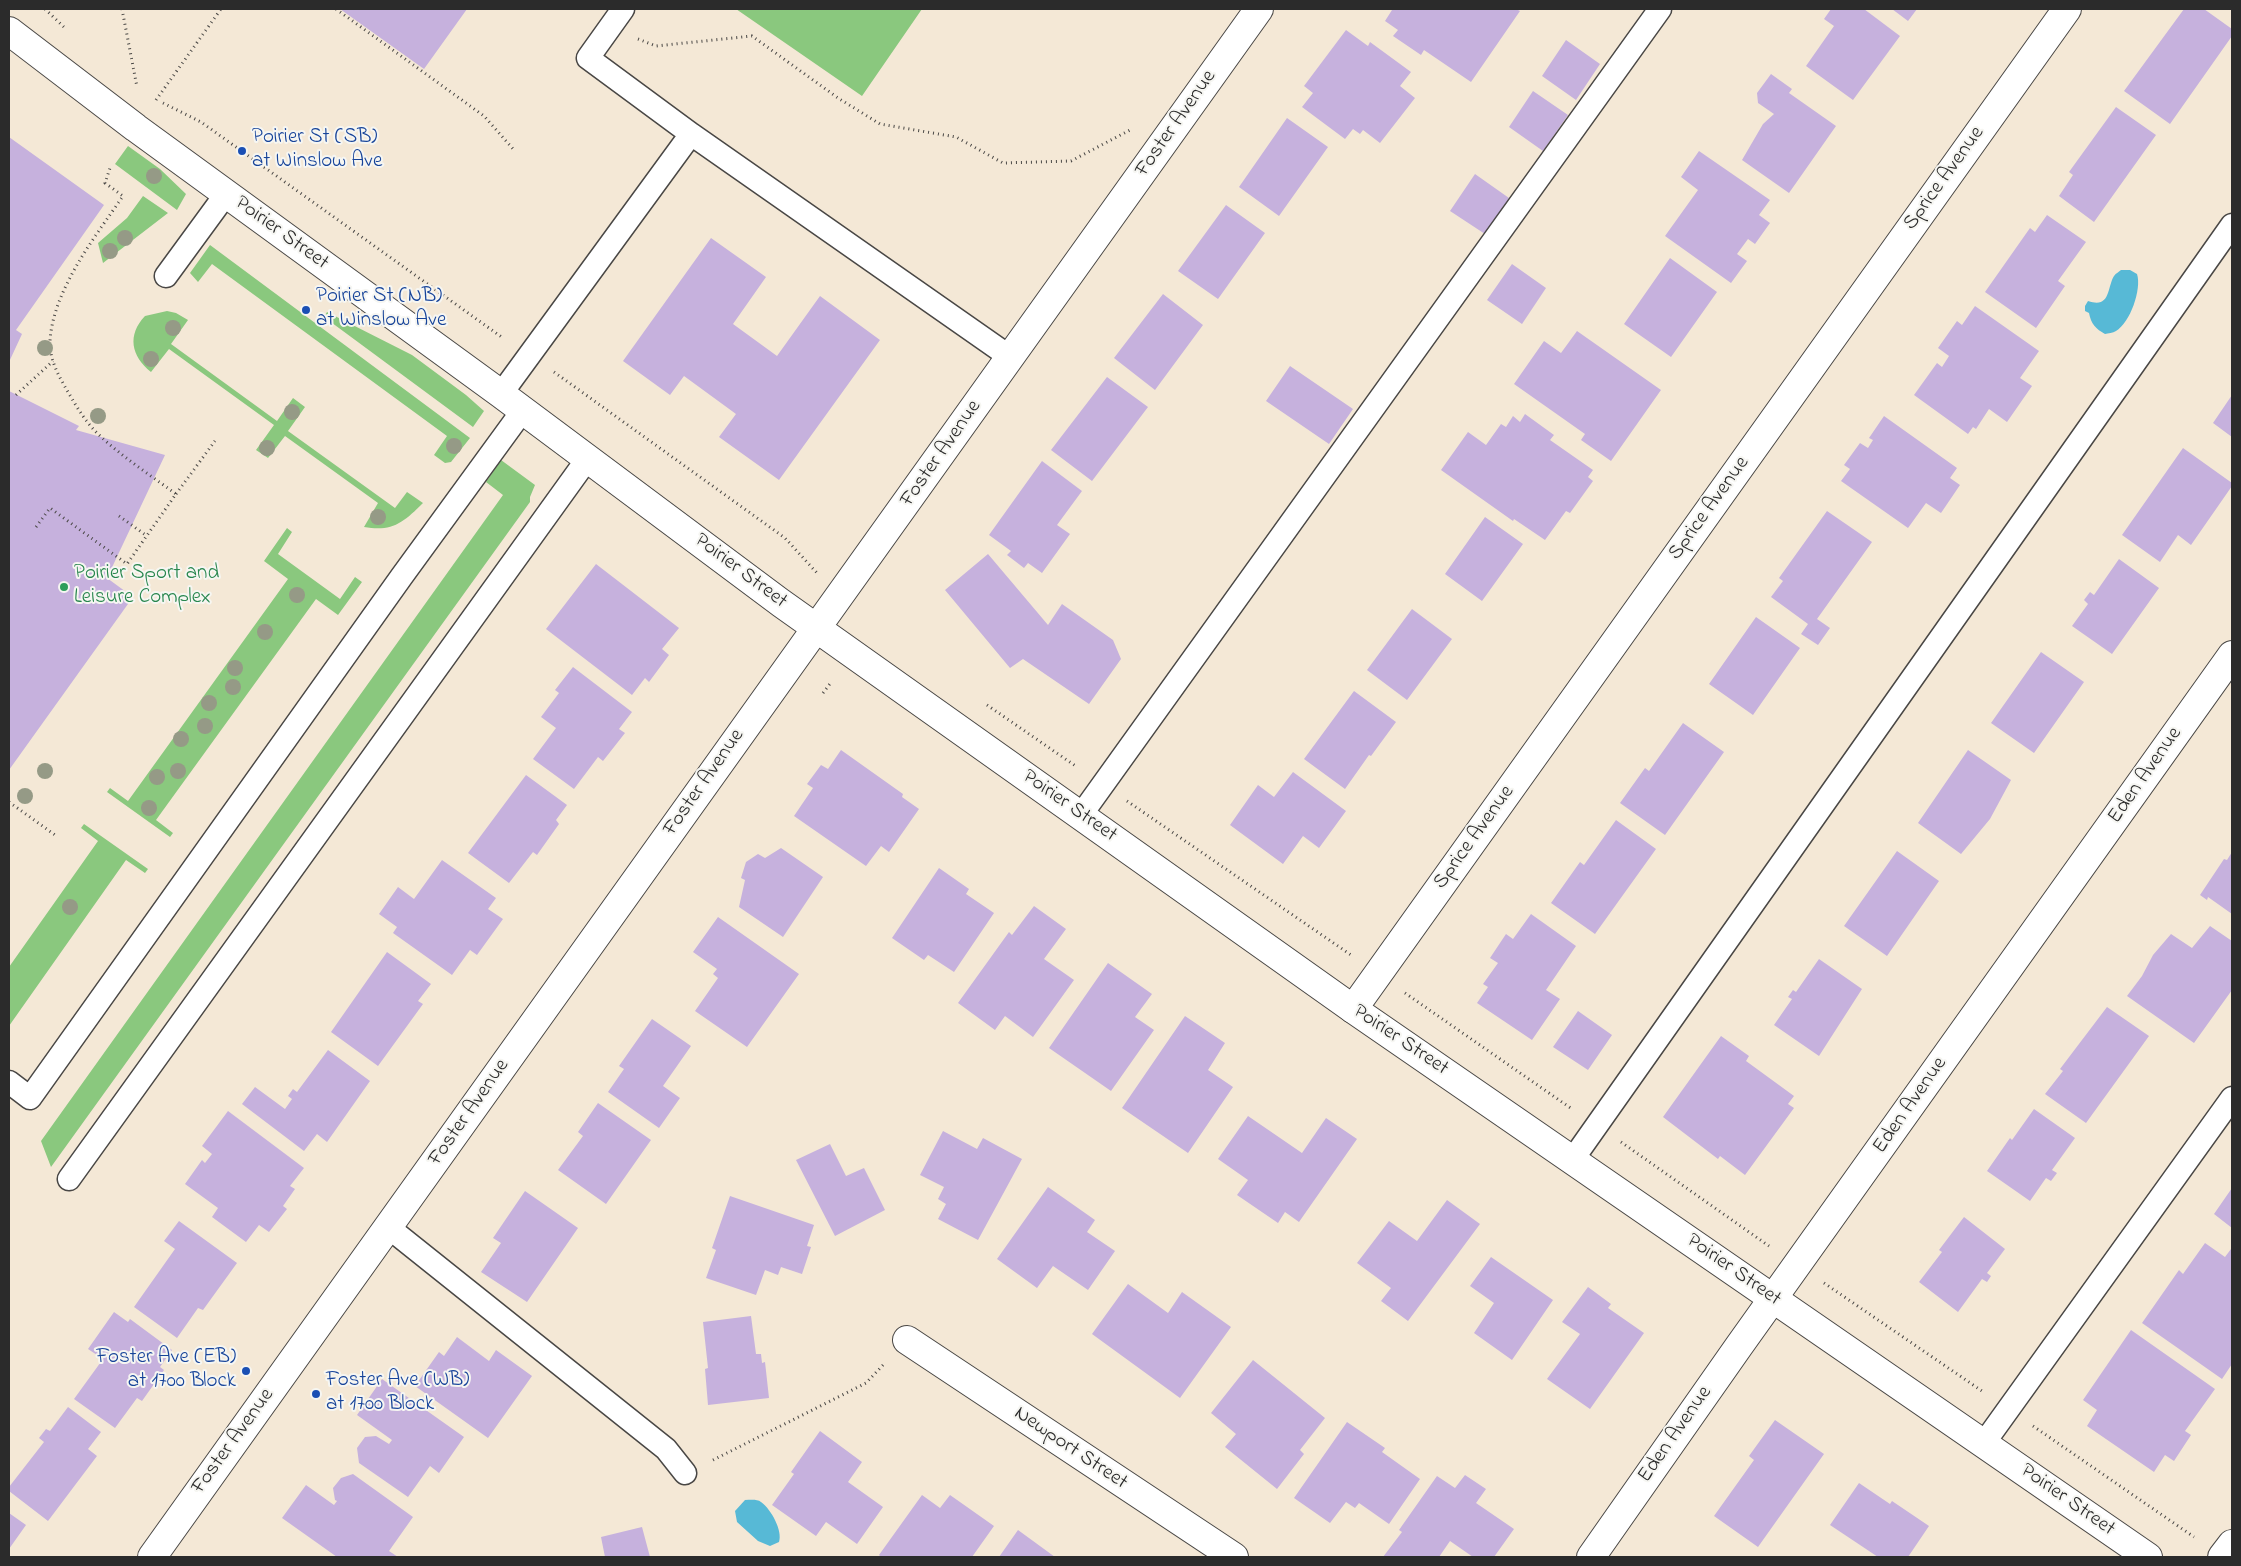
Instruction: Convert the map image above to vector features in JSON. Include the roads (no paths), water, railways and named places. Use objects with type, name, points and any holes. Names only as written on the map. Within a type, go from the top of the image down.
[{"type":"street","name":"Foster Avenue","points":[[152,1557],[1259,9]]},
{"type":"street","name":"Sprice Avenue","points":[[1353,1009],[2067,9]]},
{"type":"street","name":"Poirier Street","points":[[9,31],[226,194],[523,410],[816,628],[1353,1009],[2148,1557]]},
{"type":"street","name":"Eden Avenue","points":[[1591,1557],[2232,655]]},
{"type":"street","name":"Newport Street","points":[[907,1340],[1234,1557]]},
{"type":"street","points":[[2222,1557],[2232,1544]]},
{"type":"lane","points":[[1081,815],[1660,9]]},
{"type":"lane","points":[[618,15],[588,58],[691,134],[1010,357]]},
{"type":"lane","points":[[501,394],[691,134]]},
{"type":"lane","points":[[166,276],[226,194]]},
{"type":"lane","points":[[1573,1159],[2232,225]]},
{"type":"lane","points":[[9,1082],[30,1098],[402,576],[523,410]]},
{"type":"lane","points":[[69,1179],[588,458]]},
{"type":"lane","points":[[1984,1443],[2232,1098]]},
{"type":"lane","points":[[388,1227],[666,1449],[686,1474]]},
{"type":"water","points":[[2121,270],[2130,270],[2137,274],[2138,288],[2134,305],[2121,327],[2115,332],[2105,334],[2094,326],[2089,313],[2085,311],[2085,306],[2088,301],[2095,303],[2104,300],[2114,276]]},
{"type":"water","points":[[745,1500],[759,1501],[765,1505],[778,1526],[779,1542],[770,1546],[758,1541],[737,1522],[735,1511]]},
{"type":"place","name":"Poirier St (SB) at Winslow Ave","points":[[242,151]]},
{"type":"place","name":"Poirier St (NB) at Winslow Ave","points":[[306,310]]},
{"type":"place","name":"Poirier Sport and Leisure Complex","points":[[64,587]]},
{"type":"place","name":"Foster Ave (EB) at 1700 Block","points":[[246,1371]]},
{"type":"place","name":"Foster Ave (WB) at 1700 Block","points":[[316,1394]]}]
